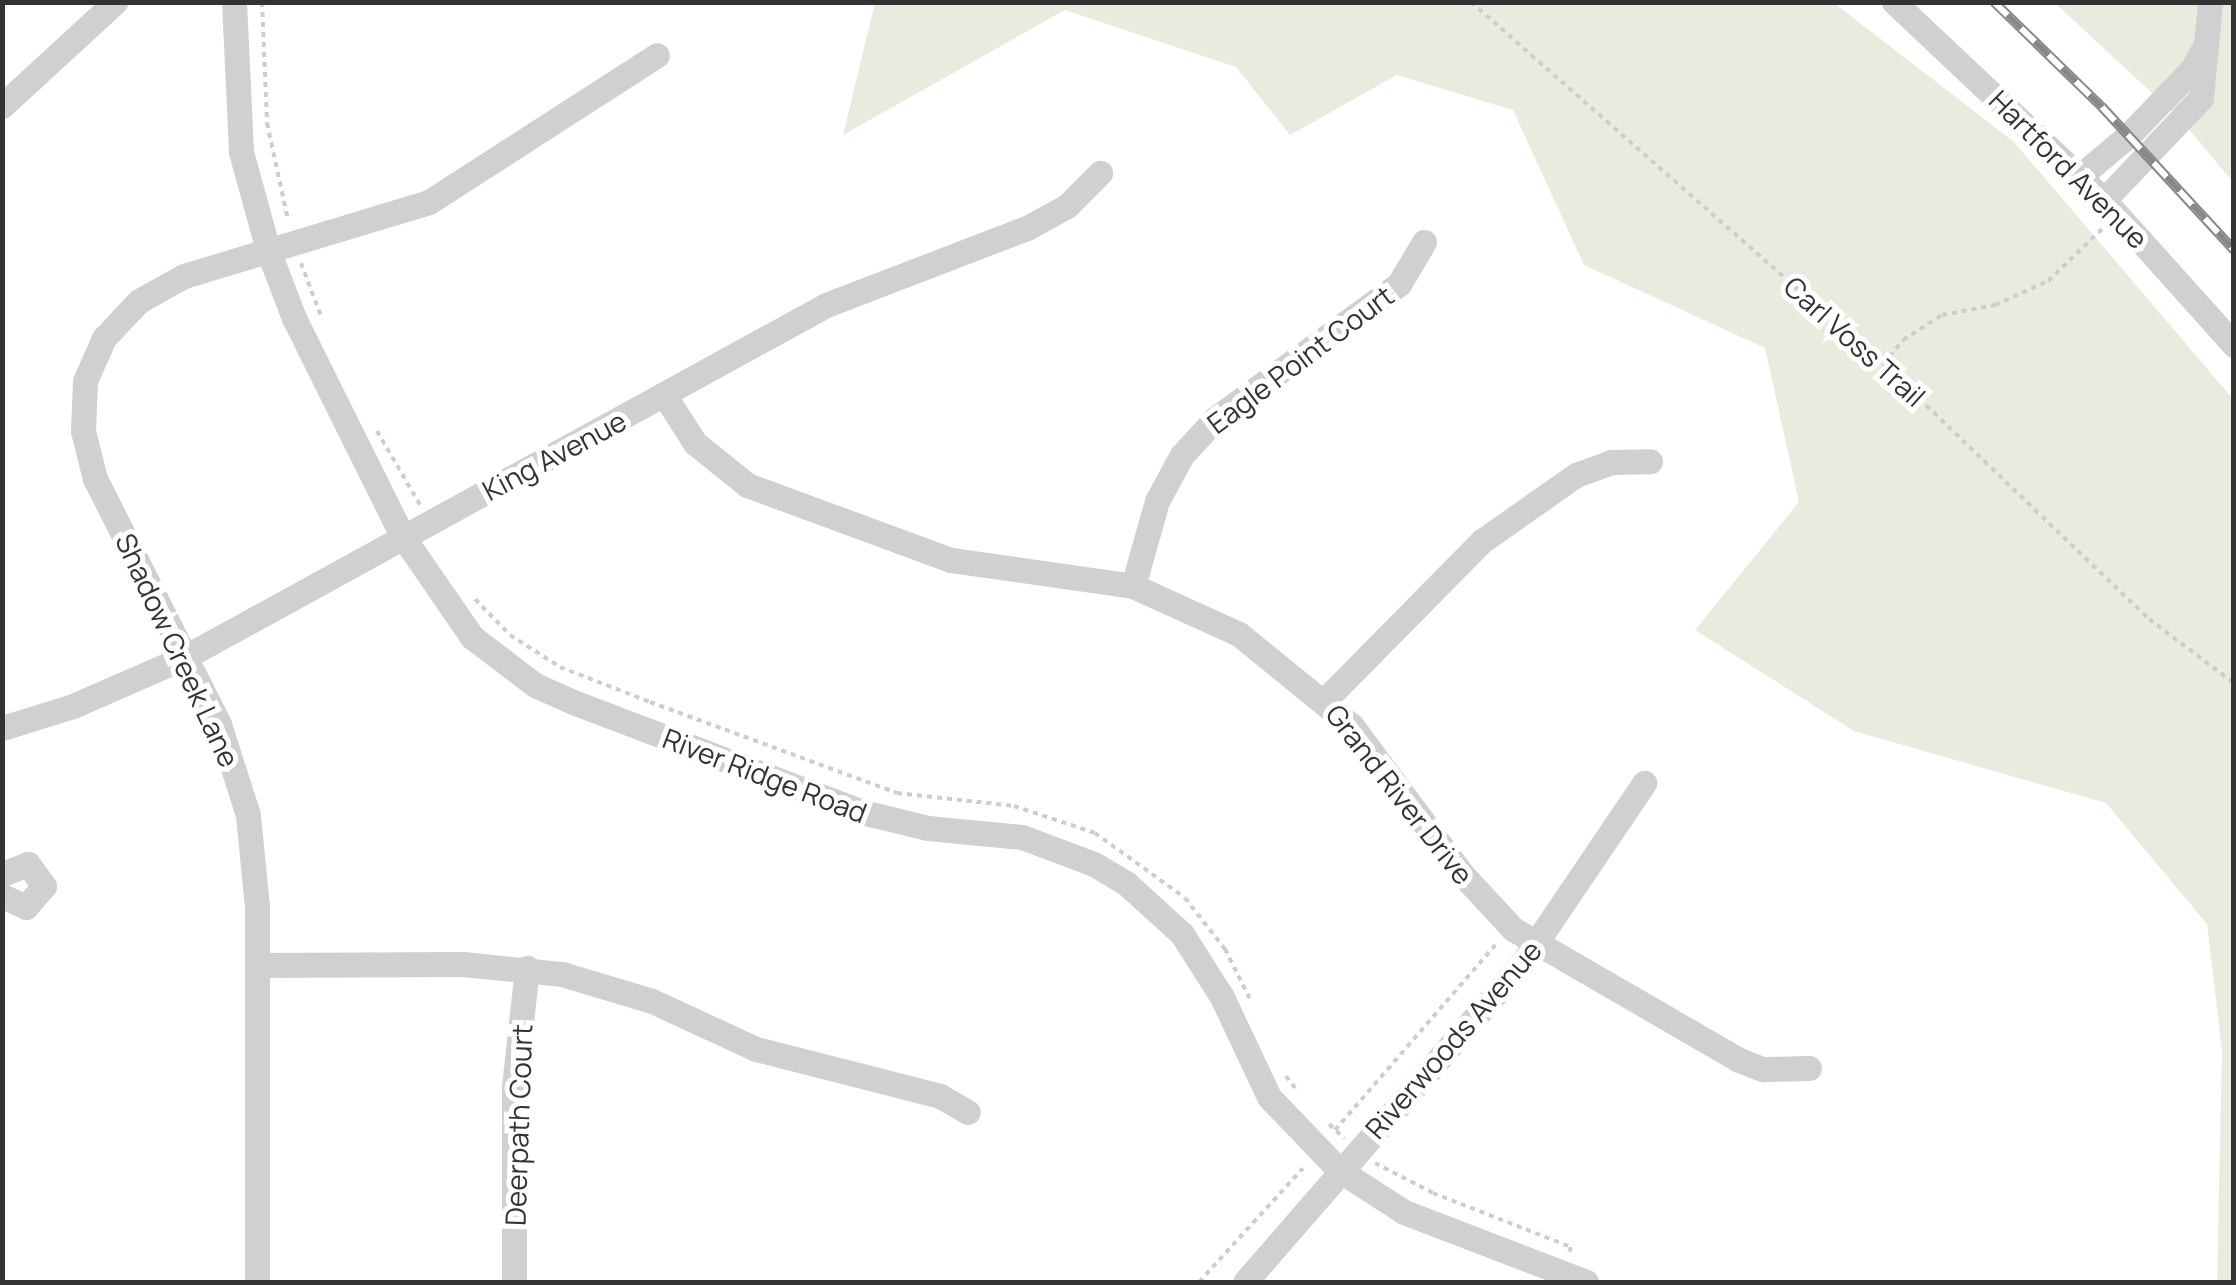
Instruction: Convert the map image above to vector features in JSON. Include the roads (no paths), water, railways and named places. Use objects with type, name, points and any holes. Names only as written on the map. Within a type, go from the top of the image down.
[{"type":"street","points":[[2,106],[114,2]]},
{"type":"street","name":"River Ridge Road","points":[[234,2],[240,152],[268,250],[294,318],[401,534],[472,637],[535,685],[862,812],[928,828],[1022,837],[1076,856],[1127,884],[1204,964],[1269,1097],[1339,1170],[1404,1212],[1586,1282]]},
{"type":"street","name":"Hartford Avenue","points":[[1894,2],[2080,176],[2105,212],[2234,346]]},
{"type":"street","points":[[2105,212],[2200,98],[2210,31],[2210,2]]},
{"type":"street","points":[[2080,176],[2194,68],[2210,31]]},
{"type":"street","name":"Shadow Creek Lane","points":[[257,1282],[257,965],[248,815],[219,724],[95,479],[82,431],[85,381],[104,338],[139,301],[184,276],[428,202],[657,55]]},
{"type":"street","name":"King Avenue","points":[[2,728],[73,706],[185,657],[401,534],[666,396],[826,304],[1028,228],[1068,206],[1100,173]]},
{"type":"street","name":"Eagle Point Court","points":[[1133,586],[1157,500],[1182,455],[1216,418],[1399,284],[1424,242]]},
{"type":"street","name":"Grand River Drive","points":[[666,396],[695,442],[746,485],[951,560],[1133,586],[1239,634],[1326,699],[1486,903],[1536,945],[1739,1060],[1763,1069],[1809,1068]]},
{"type":"street","points":[[1326,699],[1482,542],[1576,475],[1610,462],[1650,461]]},
{"type":"street","name":"Riverwoods Avenue","points":[[1245,1282],[1536,945],[1644,783]]},
{"type":"street","points":[[2,874],[28,864],[44,886],[26,907],[2,896]]},
{"type":"street","points":[[257,965],[527,968],[610,986],[756,1049],[940,1096],[968,1112]]},
{"type":"street","name":"Deerpath Court","points":[[514,1282],[514,1086],[527,968]]},
{"type":"railway","points":[[1994,2],[2102,107],[2234,250]]}]
